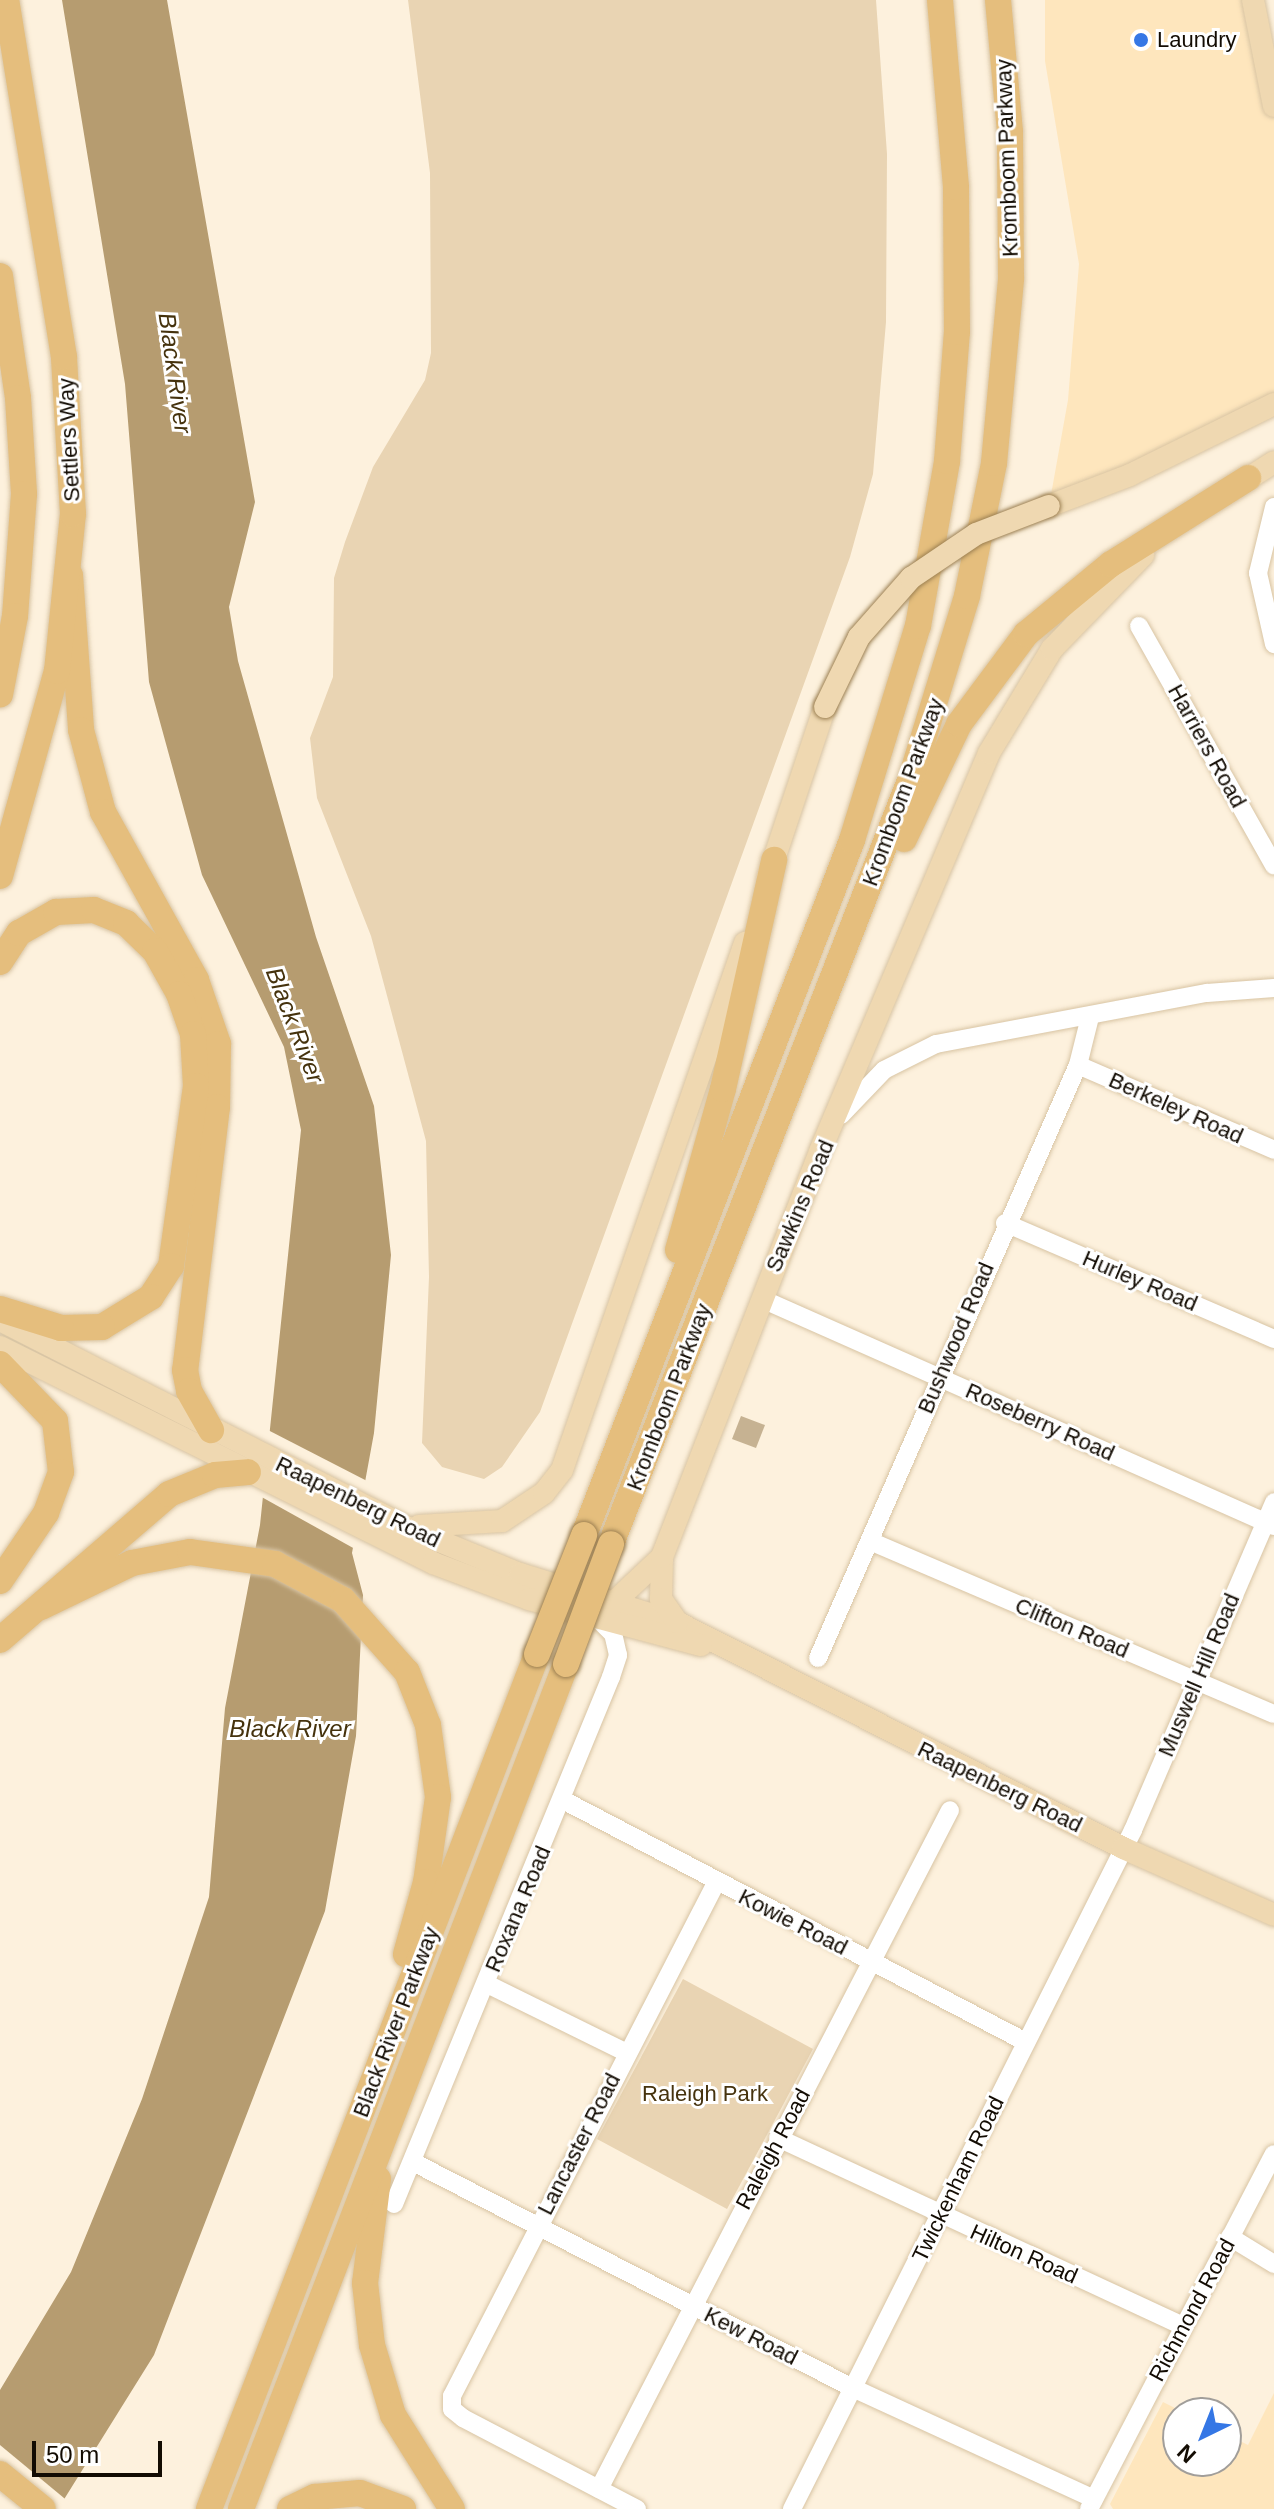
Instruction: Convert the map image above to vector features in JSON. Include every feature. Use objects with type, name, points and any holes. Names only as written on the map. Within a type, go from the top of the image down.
[{"type":"highway","name":"Settlers Way","points":[[0,876],[47,718],[70,575],[68,388],[6,0]]},
{"type":"highway","name":"Kromboom Parkway","points":[[584,1535],[852,840],[918,626],[946,472],[957,332],[956,187],[940,0]]},
{"type":"highway","name":"Kromboom Parkway","points":[[611,1544],[928,728],[989,494],[1006,370],[1012,231],[998,0]]},
{"type":"highway","points":[[0,276],[18,398],[24,494],[15,616],[0,695]]},
{"type":"highway","points":[[814,1028],[947,748],[987,681],[1074,591],[1248,478]]},
{"type":"highway","points":[[70,575],[81,730],[103,812],[196,980],[218,1044],[217,1107],[185,1370],[189,1391],[211,1430]]},
{"type":"highway","points":[[632,1411],[723,1089],[774,860]]},
{"type":"highway","points":[[0,962],[19,933],[56,912],[94,910],[126,923],[155,951],[179,994],[193,1034],[196,1086],[171,1266],[151,1297],[102,1327],[61,1328],[0,1309]]},
{"type":"highway","points":[[0,1364],[55,1421],[61,1472],[46,1513],[0,1581]]},
{"type":"highway","points":[[0,1640],[169,1494],[215,1475],[253,1466]]},
{"type":"highway","name":"Black River Parkway","points":[[209,2509],[584,1535]]},
{"type":"highway","name":"Black River Parkway","points":[[241,2509],[611,1544]]},
{"type":"highway","points":[[41,1607],[132,1563],[221,1553],[275,1564],[343,1600],[407,1672],[428,1725],[438,1797],[426,1882],[359,2119]]},
{"type":"highway","points":[[381,2147],[365,2283],[372,2345],[393,2415],[452,2509]]},
{"type":"highway","points":[[0,2474],[43,2509]]},
{"type":"highway","points":[[290,2509],[315,2497],[360,2493],[403,2509]]},
{"type":"main road","points":[[1253,0],[1274,106]]},
{"type":"main road","points":[[406,1525],[450,1529],[502,1521],[534,1501],[562,1470],[825,707],[859,637],[911,578],[976,534],[1130,475],[1274,404]]},
{"type":"main road","points":[[821,1149],[989,753],[1032,678],[1122,572],[1274,462]]},
{"type":"main road","name":"Sawkins Road","points":[[595,1616],[618,1601],[662,1557],[821,1149]]},
{"type":"main road","name":"Raapenberg Road","points":[[0,1320],[211,1430],[253,1466],[362,1531],[477,1581],[729,1652]]},
{"type":"main road","name":"Raapenberg Road","points":[[0,1347],[253,1466],[370,1508],[484,1561],[618,1601],[678,1623],[729,1652],[1123,1848],[1274,1915]]},
{"type":"main road","points":[[662,1557],[661,1599],[678,1623]]},
{"type":"street","points":[[1274,507],[1258,573],[1274,644]]},
{"type":"street","name":"Harriers Road","points":[[1139,626],[1274,866]]},
{"type":"street","name":"Sawkins Road","points":[[821,1149],[862,1088],[919,1050],[1207,993],[1274,988]]},
{"type":"street","name":"Bushwood Road","points":[[818,1658],[1005,1223],[1078,1065],[1090,1017]]},
{"type":"street","name":"Berkeley Road","points":[[1078,1065],[1274,1150]]},
{"type":"street","name":"Hurley Road","points":[[1005,1223],[1274,1339]]},
{"type":"street","name":"Roseberry Road","points":[[762,1299],[1270,1524]]},
{"type":"street","name":"Muswell Hill Road","points":[[1123,1848],[1196,1681],[1270,1524],[1274,1502]]},
{"type":"street","name":"Clifton Road","points":[[870,1541],[1274,1714]]},
{"type":"street","name":"Roxana Road","points":[[394,2204],[563,1800],[611,1677],[618,1655],[613,1634],[595,1616]]},
{"type":"street","name":"Kowie Road","points":[[563,1800],[716,1883],[1024,2041]]},
{"type":"street","name":"Raleigh Road","points":[[599,2489],[950,1810]]},
{"type":"street","name":"Twickenham Road","points":[[792,2509],[855,2389],[1024,2041],[1123,1848]]},
{"type":"street","name":"Lancaster Road","points":[[599,2489],[452,2409],[452,2396],[625,2052],[716,1883]]},
{"type":"street","points":[[487,1984],[625,2052]]},
{"type":"street","name":"Hilton Road","points":[[778,2138],[1183,2326]]},
{"type":"street","name":"Richmond Road","points":[[1091,2504],[1274,2154]]},
{"type":"street","name":"Kew Road","points":[[413,2162],[855,2389],[1091,2504]]},
{"type":"street","points":[[1230,2237],[1274,2264]]},
{"type":"street","points":[[599,2489],[637,2509]]},
{"type":"shaded area","points":[[1045,0],[1253,0],[1274,106],[1274,404],[1049,506],[1068,400],[1079,264],[1045,61]]},
{"type":"shaded area","points":[[1274,2393],[1274,2509],[1113,2509],[1110,2504],[1162,2404],[1162,2477],[1242,2477],[1242,2442],[1248,2445]]},
{"type":"green space","points":[[408,0],[876,0],[887,154],[886,322],[873,474],[850,557],[540,1412],[502,1467],[484,1479],[442,1467],[422,1443],[429,1277],[426,1141],[371,936],[317,798],[310,738],[333,677],[334,578],[345,542],[373,467],[425,380],[431,353],[430,173]]},
{"type":"green space","name":"Raleigh Park","points":[[683,1979],[813,2049],[727,2209],[597,2139]]},
{"type":"water","name":"Black River","points":[[62,0],[167,0],[255,502],[229,607],[238,661],[316,937],[374,1106],[391,1255],[374,1433],[352,1553],[363,1595],[356,1736],[325,1911],[154,2355],[58,2509],[0,2509],[0,2390],[71,2272],[142,2099],[209,1897],[225,1708],[260,1525],[301,1130],[284,1047],[202,875],[149,682],[125,384]]},
{"type":"pier","points":[[264,1428],[369,1482],[355,1549],[258,1495]]},
{"type":"pier","points":[[0,2445],[70,2503],[64,2509],[0,2509]]},
{"type":"building","points":[[741,1416],[765,1425],[756,1448],[732,1439]]},
{"type":"place","name":"Laundry","points":[[1141,40]]}]
